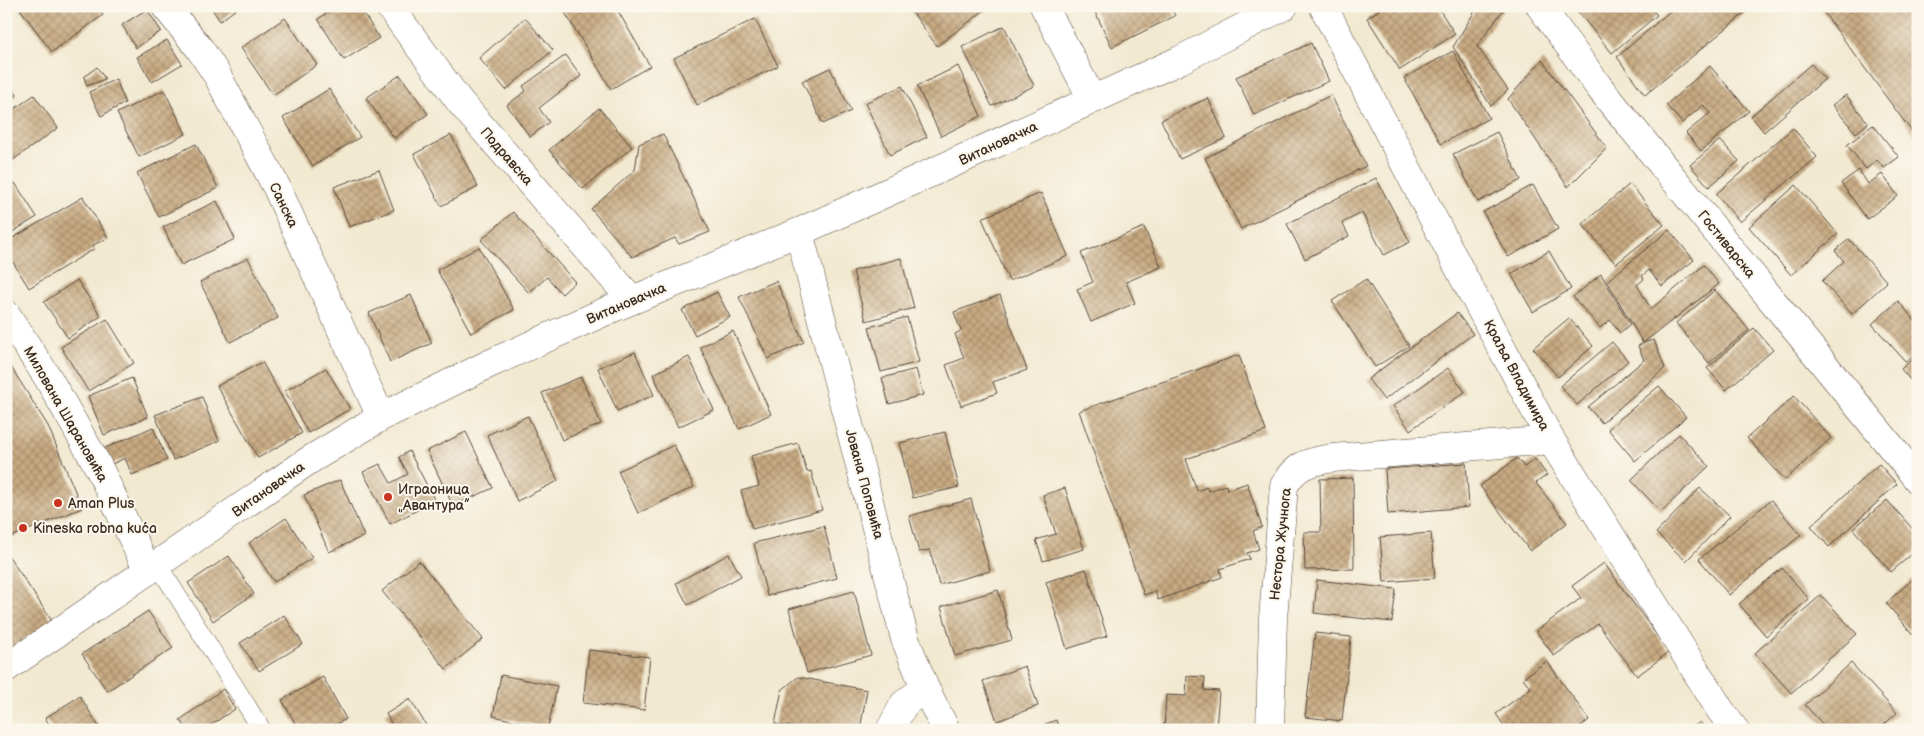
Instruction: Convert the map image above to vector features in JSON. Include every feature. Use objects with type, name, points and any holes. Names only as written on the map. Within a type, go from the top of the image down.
[{"type":"street","name":"Санска","points":[[165,6],[200,49],[213,69],[277,188],[381,416]]},
{"type":"street","name":"Подравска","points":[[389,6],[460,102],[632,300]]},
{"type":"street","points":[[1044,6],[1092,99]]},
{"type":"street","name":"Витановачка","points":[[6,668],[308,461],[381,416],[488,364],[632,300],[799,232],[1092,99],[1215,43],[1284,6]]},
{"type":"street","name":"Краља Владимира","points":[[1323,6],[1464,278],[1551,440],[1721,711],[1735,730]]},
{"type":"street","name":"Гостиварска","points":[[1540,6],[1599,87],[1918,480]]},
{"type":"street","name":"Јована Поповића","points":[[799,232],[905,639],[925,688],[946,730]]},
{"type":"street","name":"Милована Шарановића","points":[[6,314],[48,378],[153,568]]},
{"type":"street","name":"Нестора Жучнога","points":[[1270,730],[1273,618],[1284,486],[1296,469],[1311,462],[1334,458],[1551,440]]},
{"type":"street","points":[[890,730],[904,704],[925,688]]},
{"type":"lane","points":[[153,568],[262,730]]},
{"type":"building","points":[[18,6],[96,6],[103,15],[52,52]]},
{"type":"building","points":[[210,6],[240,6],[220,21]]},
{"type":"building","points":[[338,6],[359,6],[379,38],[344,60],[318,19]]},
{"type":"building","points":[[561,6],[615,6],[650,66],[611,89]]},
{"type":"building","points":[[913,6],[990,6],[937,46],[910,9]]},
{"type":"building","points":[[1092,6],[1170,6],[1175,16],[1112,47]]},
{"type":"building","points":[[1385,6],[1437,6],[1455,34],[1400,70],[1367,18]]},
{"type":"building","points":[[1478,6],[1506,6],[1477,46],[1508,90],[1491,106],[1453,47]]},
{"type":"building","points":[[1573,6],[1649,6],[1657,15],[1612,53]]},
{"type":"building","points":[[1676,6],[1741,6],[1745,13],[1645,95],[1617,57]]},
{"type":"building","points":[[1819,6],[1914,6],[1918,12],[1918,140]]},
{"type":"building","points":[[147,9],[161,31],[136,48],[122,25]]},
{"type":"building","points":[[285,18],[317,65],[273,95],[241,48]]},
{"type":"building","points":[[525,18],[553,50],[506,90],[479,58]]},
{"type":"building","points":[[755,19],[778,66],[697,105],[674,58]]},
{"type":"building","points":[[1004,26],[1034,86],[992,106],[962,47]]},
{"type":"building","points":[[167,40],[182,64],[152,82],[137,57]]},
{"type":"building","points":[[1311,43],[1329,81],[1254,115],[1236,77]]},
{"type":"building","points":[[1453,51],[1489,118],[1441,144],[1404,78]]},
{"type":"building","points":[[566,55],[581,76],[539,108],[549,122],[530,137],[507,105],[526,91],[523,86]]},
{"type":"building","points":[[1542,60],[1607,148],[1568,187],[1508,99]]},
{"type":"building","points":[[1811,64],[1825,79],[1764,132],[1751,116]]},
{"type":"building","points":[[958,66],[981,116],[941,136],[917,86]]},
{"type":"building","points":[[1710,66],[1749,111],[1701,151],[1686,133],[1710,113],[1703,105],[1682,123],[1666,105]]},
{"type":"building","points":[[97,67],[105,79],[87,86],[84,77]]},
{"type":"building","points":[[830,68],[851,111],[823,124],[802,81]]},
{"type":"building","points":[[400,75],[428,114],[394,138],[366,98]]},
{"type":"building","points":[[116,79],[125,103],[101,116],[89,92]]},
{"type":"building","points":[[6,80],[17,95],[6,103]]},
{"type":"building","points":[[902,86],[927,137],[890,155],[865,103]]},
{"type":"building","points":[[329,89],[360,137],[313,166],[283,118]]},
{"type":"building","points":[[164,90],[186,134],[139,157],[117,113]]},
{"type":"building","points":[[34,95],[58,128],[6,165],[6,115]]},
{"type":"building","points":[[1331,95],[1366,166],[1241,229],[1205,158]]},
{"type":"building","points":[[1846,95],[1868,123],[1856,133],[1832,105]]},
{"type":"building","points":[[1208,98],[1226,138],[1180,159],[1161,120]]},
{"type":"building","points":[[599,108],[632,147],[583,189],[549,150]]},
{"type":"building","points":[[1873,125],[1899,157],[1884,168],[1877,160],[1866,169],[1847,145]]},
{"type":"building","points":[[1793,128],[1817,157],[1740,222],[1716,194]]},
{"type":"building","points":[[1497,132],[1521,180],[1478,202],[1453,154]]},
{"type":"building","points":[[663,134],[710,232],[679,244],[675,238],[632,257],[591,209],[635,170],[639,144]]},
{"type":"building","points":[[451,135],[478,187],[441,206],[414,154]]},
{"type":"building","points":[[1720,140],[1739,161],[1709,187],[1690,165]]},
{"type":"building","points":[[196,144],[218,188],[159,217],[137,173]]},
{"type":"building","points":[[379,170],[394,210],[349,227],[334,187]]},
{"type":"building","points":[[1859,170],[1868,184],[1882,174],[1898,196],[1867,219],[1841,183]]},
{"type":"building","points":[[1376,178],[1410,242],[1384,255],[1362,213],[1342,223],[1349,236],[1305,259],[1287,224]]},
{"type":"building","points":[[15,183],[37,217],[6,236],[6,188]]},
{"type":"building","points":[[1630,184],[1664,225],[1616,264],[1582,224]]},
{"type":"building","points":[[1533,185],[1558,229],[1508,257],[1483,212]]},
{"type":"building","points":[[1796,185],[1838,234],[1791,275],[1749,227]]},
{"type":"building","points":[[1041,193],[1068,256],[1009,281],[982,218]]},
{"type":"building","points":[[83,197],[108,238],[93,245],[94,249],[29,288],[6,251],[6,242]]},
{"type":"building","points":[[217,201],[235,239],[181,265],[163,227]]},
{"type":"building","points":[[513,212],[575,282],[562,294],[547,277],[529,293],[481,240]]},
{"type":"building","points":[[1144,227],[1161,267],[1126,282],[1135,303],[1091,322],[1077,289],[1093,282],[1081,253]]},
{"type":"building","points":[[1669,230],[1694,260],[1662,286],[1649,270],[1642,276],[1644,279],[1637,285],[1651,309],[1704,265],[1719,284],[1643,343],[1607,281]]},
{"type":"building","points":[[1849,239],[1887,282],[1852,314],[1822,281],[1844,261],[1835,251]]},
{"type":"building","points":[[479,247],[514,310],[471,333],[437,270]]},
{"type":"building","points":[[1549,251],[1571,289],[1533,312],[1511,274]]},
{"type":"building","points":[[248,258],[278,318],[230,342],[200,282]]},
{"type":"building","points":[[901,258],[914,308],[866,321],[853,271]]},
{"type":"building","points":[[1601,274],[1630,324],[1620,333],[1610,320],[1600,328],[1573,297]]},
{"type":"building","points":[[1366,279],[1409,346],[1375,367],[1332,301]]},
{"type":"building","points":[[77,280],[101,316],[68,338],[44,302]]},
{"type":"building","points":[[776,281],[804,342],[768,359],[739,297]]},
{"type":"building","points":[[1715,290],[1749,330],[1709,363],[1676,323]]},
{"type":"building","points":[[717,292],[730,317],[695,335],[682,310]]},
{"type":"building","points":[[411,295],[432,343],[390,362],[369,313]]},
{"type":"building","points":[[1000,295],[1027,370],[993,382],[997,393],[961,406],[946,365],[964,358],[955,334],[961,331],[954,312]]},
{"type":"building","points":[[1898,301],[1918,324],[1918,352],[1906,362],[1872,324]]},
{"type":"building","points":[[1457,313],[1473,334],[1384,400],[1368,379]]},
{"type":"building","points":[[907,317],[919,362],[881,372],[869,327]]},
{"type":"building","points":[[1569,318],[1593,346],[1558,377],[1533,348]]},
{"type":"building","points":[[107,319],[134,363],[88,391],[61,347]]},
{"type":"building","points":[[1754,328],[1773,350],[1726,390],[1707,368]]},
{"type":"building","points":[[733,331],[771,414],[739,429],[700,347]]},
{"type":"building","points":[[1654,340],[1665,368],[1602,423],[1588,407],[1644,360],[1638,346]]},
{"type":"building","points":[[1612,342],[1628,361],[1577,405],[1560,386]]},
{"type":"building","points":[[635,352],[654,395],[617,411],[598,368]]},
{"type":"building","points":[[1918,354],[1918,389],[1901,369]]},
{"type":"building","points":[[1239,355],[1266,431],[1186,459],[1197,491],[1207,487],[1208,491],[1226,485],[1227,490],[1247,483],[1262,527],[1253,531],[1259,549],[1247,553],[1250,559],[1220,569],[1222,577],[1158,600],[1155,591],[1144,595],[1079,411]]},
{"type":"building","points":[[689,357],[714,410],[678,427],[653,374]]},
{"type":"building","points":[[6,359],[48,426],[82,508],[6,539]]},
{"type":"building","points":[[262,362],[302,433],[258,458],[217,386]]},
{"type":"building","points":[[326,368],[350,409],[308,433],[285,391]]},
{"type":"building","points":[[1448,368],[1465,392],[1410,430],[1393,406]]},
{"type":"building","points":[[916,369],[923,395],[889,404],[882,378]]},
{"type":"building","points":[[581,377],[601,424],[562,440],[542,393]]},
{"type":"building","points":[[132,378],[148,417],[104,435],[88,396]]},
{"type":"building","points":[[1659,386],[1686,417],[1635,461],[1608,429]]},
{"type":"building","points":[[1794,396],[1831,438],[1785,480],[1747,438]]},
{"type":"building","points":[[202,397],[219,441],[173,460],[155,415]]},
{"type":"building","points":[[528,416],[558,481],[517,501],[487,435]]},
{"type":"building","points":[[153,427],[167,460],[132,475],[125,458],[110,465],[103,449]]},
{"type":"building","points":[[466,432],[493,488],[453,506],[427,451]]},
{"type":"building","points":[[945,432],[959,487],[913,498],[899,443]]},
{"type":"building","points":[[1679,434],[1709,466],[1661,512],[1631,480]]},
{"type":"building","points":[[798,443],[807,472],[811,471],[822,510],[752,529],[741,491],[759,486],[751,456]]},
{"type":"building","points":[[674,445],[694,487],[638,513],[618,471]]},
{"type":"building","points":[[409,451],[435,501],[390,524],[363,472],[380,464],[391,483],[408,474],[399,457]]},
{"type":"building","points":[[1517,458],[1524,467],[1535,459],[1547,475],[1536,483],[1567,523],[1530,551],[1480,486]]},
{"type":"building","points":[[1466,463],[1469,507],[1388,514],[1385,469]]},
{"type":"building","points":[[1879,464],[1897,484],[1829,547],[1811,526]]},
{"type":"building","points":[[1353,478],[1354,569],[1305,570],[1304,532],[1321,532],[1320,479]]},
{"type":"building","points":[[340,480],[364,536],[329,552],[304,495]]},
{"type":"building","points":[[1065,488],[1084,549],[1043,561],[1036,540],[1056,534],[1043,495]]},
{"type":"building","points":[[1700,488],[1730,516],[1686,561],[1656,533]]},
{"type":"building","points":[[971,499],[990,571],[939,585],[930,550],[919,552],[909,516]]},
{"type":"building","points":[[1771,500],[1801,535],[1729,595],[1699,559]]},
{"type":"building","points":[[1887,500],[1918,535],[1918,549],[1891,572],[1853,529]]},
{"type":"building","points":[[286,518],[312,558],[274,582],[249,543]]},
{"type":"building","points":[[824,526],[837,578],[767,596],[754,543]]},
{"type":"building","points":[[1431,533],[1435,578],[1384,582],[1380,537]]},
{"type":"building","points":[[6,552],[52,621],[6,651]]},
{"type":"building","points":[[729,554],[741,576],[688,605],[676,583]]},
{"type":"building","points":[[229,556],[254,594],[213,621],[188,583]]},
{"type":"building","points":[[419,561],[483,639],[446,669],[382,591]]},
{"type":"building","points":[[1604,563],[1669,652],[1637,676],[1598,624],[1554,656],[1536,631],[1581,598],[1572,586]]},
{"type":"building","points":[[1782,568],[1809,599],[1766,636],[1739,604]]},
{"type":"building","points":[[1086,569],[1107,636],[1067,649],[1046,582]]},
{"type":"building","points":[[1913,579],[1918,584],[1918,636],[1916,638],[1886,603]]},
{"type":"building","points":[[1317,580],[1396,589],[1392,622],[1314,613]]},
{"type":"building","points":[[998,590],[1012,640],[955,656],[941,607]]},
{"type":"building","points":[[854,591],[871,655],[807,673],[789,609]]},
{"type":"building","points":[[1821,595],[1857,634],[1791,693],[1755,653]]},
{"type":"building","points":[[148,611],[173,648],[107,691],[82,654]]},
{"type":"building","points":[[284,615],[303,644],[259,671],[240,643]]},
{"type":"building","points":[[1315,633],[1351,637],[1342,721],[1305,717]]},
{"type":"building","points":[[589,650],[650,657],[644,710],[583,703]]},
{"type":"building","points":[[1547,661],[1589,720],[1575,730],[1507,730],[1496,714],[1531,688],[1523,678]]},
{"type":"building","points":[[1851,663],[1897,713],[1878,730],[1828,730],[1805,705]]},
{"type":"building","points":[[1025,666],[1038,706],[997,721],[983,681]]},
{"type":"building","points":[[501,675],[557,686],[548,728],[493,716]]},
{"type":"building","points":[[1187,676],[1205,677],[1204,690],[1219,691],[1216,730],[1164,730],[1166,695],[1186,696]]},
{"type":"building","points":[[323,677],[346,719],[326,730],[299,730],[282,700]]},
{"type":"building","points":[[798,677],[867,690],[860,730],[806,730],[775,724],[782,690]]},
{"type":"building","points":[[223,689],[235,709],[203,730],[188,730],[180,720]]},
{"type":"building","points":[[80,696],[101,730],[53,730],[45,718]]},
{"type":"building","points":[[410,699],[429,730],[395,730],[386,714]]},
{"type":"building","points":[[1056,720],[1060,730],[1031,730]]},
{"type":"building","points":[[1700,722],[1706,730],[1689,730]]},
{"type":"place","name":"Играоница „Авантура”","points":[[388,497]]},
{"type":"place","name":"Aman Plus","points":[[58,503]]},
{"type":"place","name":"Kineska robna kuća","points":[[23,528]]}]
